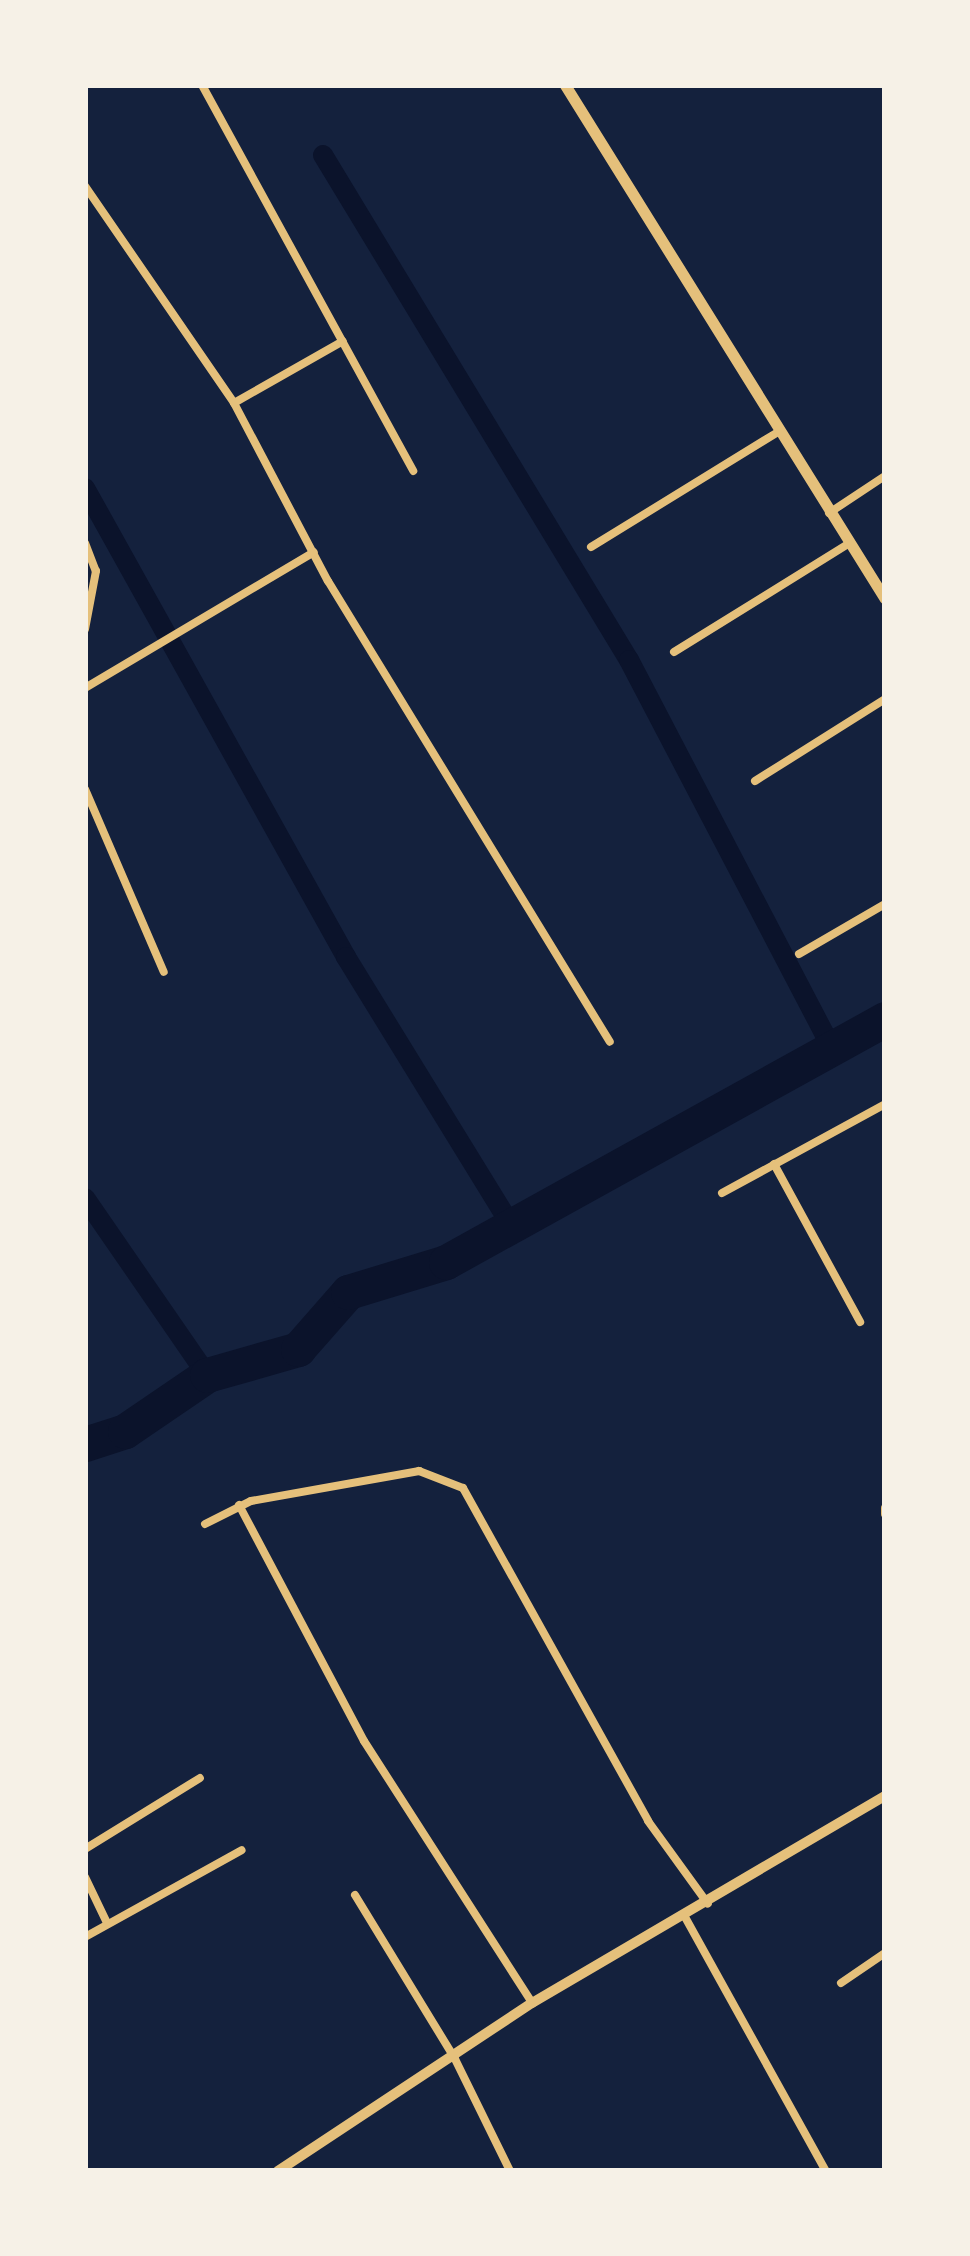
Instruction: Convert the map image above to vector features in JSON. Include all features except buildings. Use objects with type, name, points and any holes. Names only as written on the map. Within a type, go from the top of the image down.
[{"type":"main road","points":[[564,85],[776,434],[885,599]]},
{"type":"street","points":[[202,85],[413,472]]},
{"type":"street","points":[[85,186],[234,403],[314,552],[610,1042]]},
{"type":"street","points":[[234,403],[343,341]]},
{"type":"street","points":[[591,547],[776,434]]},
{"type":"street","points":[[828,513],[885,476]]},
{"type":"street","points":[[85,543],[96,572],[85,629]]},
{"type":"street","points":[[674,652],[848,544]]},
{"type":"street","points":[[85,688],[314,552]]},
{"type":"street","points":[[755,781],[885,700]]},
{"type":"street","points":[[85,789],[164,972]]},
{"type":"street","points":[[799,954],[885,904]]},
{"type":"street","points":[[722,1192],[885,1104]]},
{"type":"street","points":[[774,1164],[860,1322]]},
{"type":"street","points":[[204,1524],[239,1505],[419,1471],[464,1488],[648,1821],[708,1904]]},
{"type":"street","points":[[239,1505],[364,1741],[532,2004]]},
{"type":"street","points":[[85,1849],[200,1778]]},
{"type":"street","points":[[284,2170],[532,2004],[708,1904],[885,1796]]},
{"type":"street","points":[[85,1937],[242,1850]]},
{"type":"street","points":[[85,1878],[107,1923]]},
{"type":"street","points":[[355,1895],[455,2059],[510,2171]]},
{"type":"street","points":[[685,1917],[826,2171]]},
{"type":"street","points":[[842,1983],[885,1953]]},
{"type":"waterway","points":[[323,155],[629,660],[830,1045]]},
{"type":"waterway","points":[[85,488],[346,957],[511,1225]]},
{"type":"waterway","points":[[85,1444],[125,1431],[207,1375],[298,1349],[348,1292],[446,1262],[885,1019]]},
{"type":"waterway","points":[[85,1198],[207,1375]]}]
